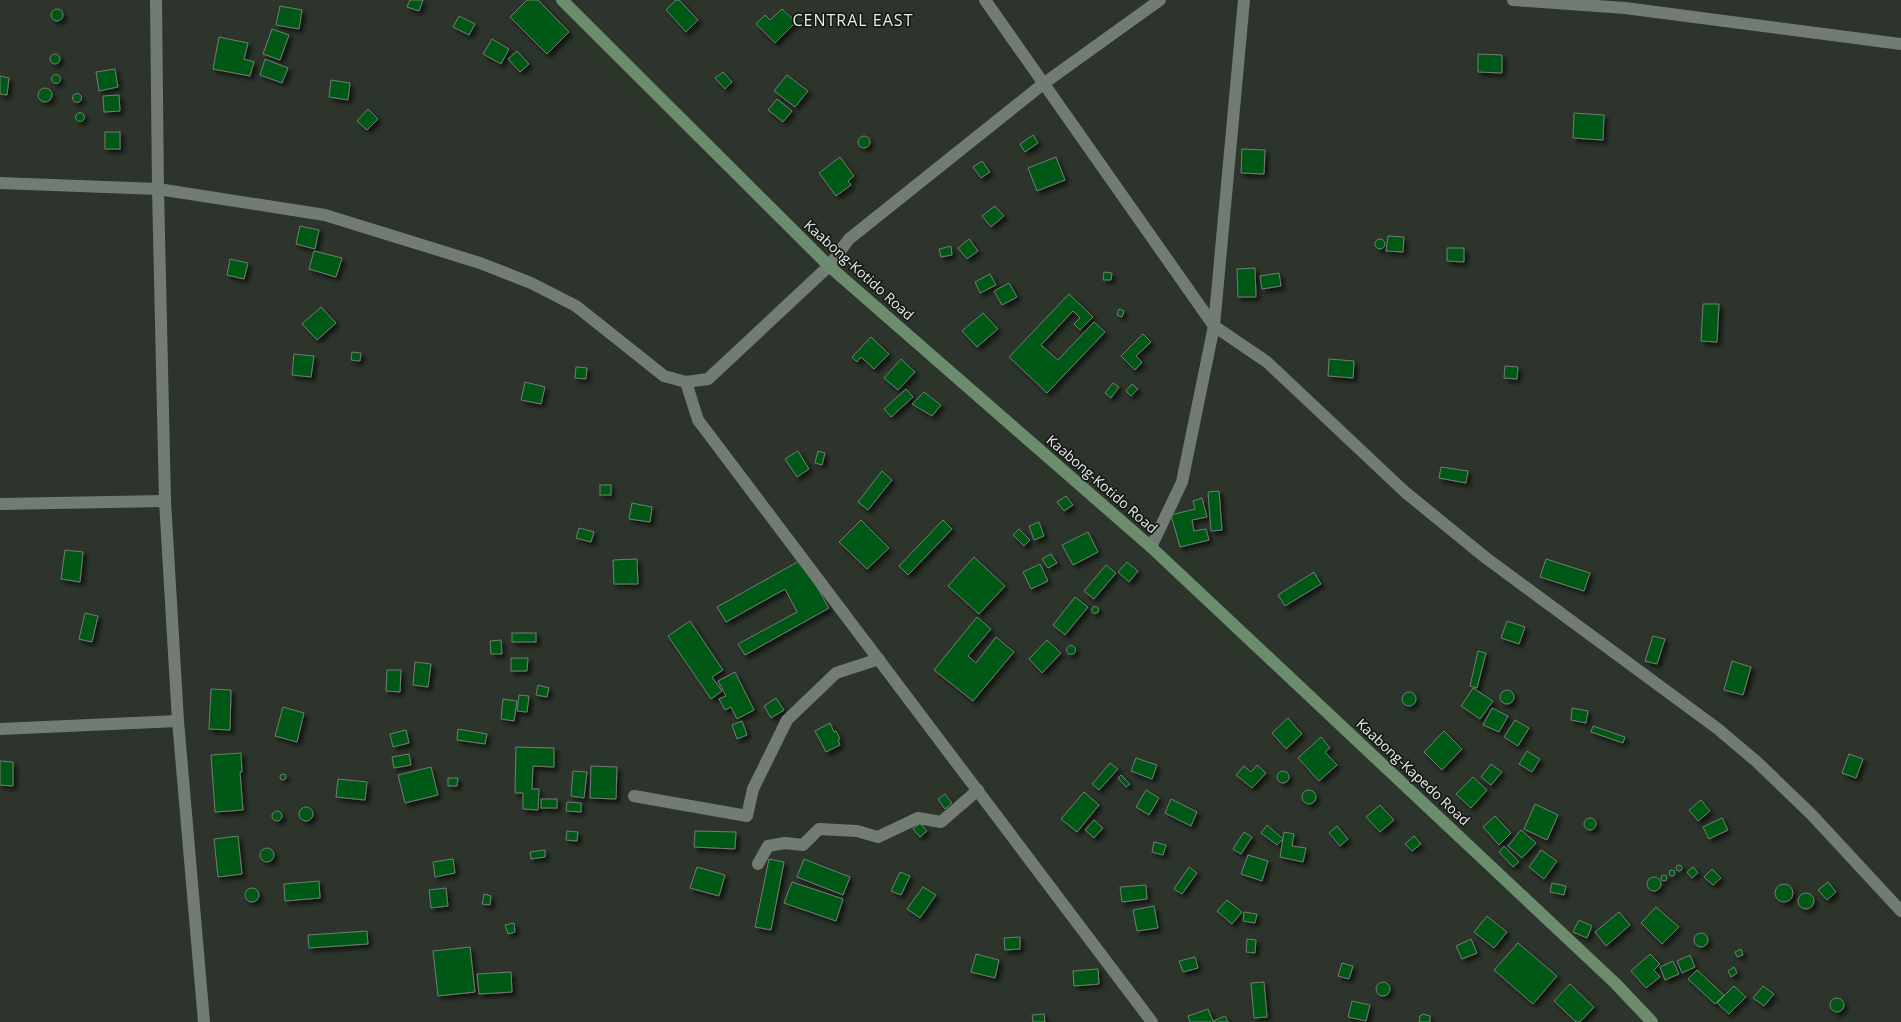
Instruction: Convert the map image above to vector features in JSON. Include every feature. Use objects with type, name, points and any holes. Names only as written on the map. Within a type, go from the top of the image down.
[{"type":"main road","name":"Kaabong-Kotido Road","points":[[562,0],[830,266],[1151,547]]},
{"type":"main road","name":"Kaabong-Kapedo Road","points":[[1151,547],[1609,977],[1652,1022]]},
{"type":"street","points":[[156,0],[164,501],[178,721],[204,1022]]},
{"type":"street","points":[[985,0],[1214,326],[1267,362],[1405,492],[1486,558],[1718,729],[1757,762],[1812,815],[1901,911]]},
{"type":"street","points":[[0,183],[158,189],[324,215],[480,263],[530,283],[576,306],[664,376],[686,382],[708,380],[830,266],[849,239],[1043,84],[1160,0]]},
{"type":"street","points":[[1151,547],[1182,482],[1214,326],[1244,0]]},
{"type":"street","points":[[1514,0],[1625,8],[1901,44]]},
{"type":"street","points":[[686,382],[698,420],[1152,1022]]},
{"type":"street","points":[[0,504],[164,501]]},
{"type":"street","points":[[634,796],[747,816],[753,789],[787,720],[836,673],[879,659]]},
{"type":"street","points":[[0,729],[178,721]]},
{"type":"street","points":[[758,864],[768,846],[785,843],[803,845],[819,829],[857,831],[878,837],[918,818],[941,822],[978,790]]},
{"type":"building","points":[[410,0],[423,0],[419,11],[407,7]]},
{"type":"building","points":[[527,0],[538,0],[569,32],[547,54],[510,17]]},
{"type":"building","points":[[676,0],[679,0],[698,20],[686,32],[666,10]]},
{"type":"building","points":[[280,6],[302,10],[299,29],[276,25]]},
{"type":"building","points":[[55,9],[59,9],[63,15],[59,21],[55,21],[51,17],[51,13]]},
{"type":"building","points":[[782,9],[796,22],[775,43],[756,24],[765,15],[770,20]]},
{"type":"building","points":[[459,16],[475,24],[469,35],[453,27]]},
{"type":"building","points":[[272,29],[289,35],[280,60],[263,54]]},
{"type":"building","points":[[219,37],[248,43],[244,59],[254,62],[250,76],[213,69]]},
{"type":"building","points":[[492,39],[509,49],[501,64],[483,54]]},
{"type":"building","points":[[517,51],[529,64],[520,72],[508,59]]},
{"type":"building","points":[[53,54],[57,54],[59,55],[59,63],[53,64],[50,61],[50,57]]},
{"type":"building","points":[[1478,54],[1502,55],[1502,73],[1478,72]]},
{"type":"building","points":[[265,59],[288,68],[282,83],[260,75]]},
{"type":"building","points":[[115,69],[118,87],[99,91],[96,72]]},
{"type":"building","points":[[723,72],[732,82],[725,89],[715,78]]},
{"type":"building","points":[[56,74],[61,79],[56,84],[51,79]]},
{"type":"building","points":[[787,75],[808,91],[795,107],[774,91]]},
{"type":"building","points":[[0,76],[9,78],[7,95],[0,94]]},
{"type":"building","points":[[331,80],[350,83],[348,100],[329,97]]},
{"type":"building","points":[[45,88],[50,90],[52,95],[50,100],[45,102],[40,100],[38,95],[40,90]]},
{"type":"building","points":[[77,93],[82,98],[77,103],[72,98]]},
{"type":"building","points":[[119,95],[120,111],[104,112],[103,96]]},
{"type":"building","points":[[777,99],[792,111],[783,122],[768,110]]},
{"type":"building","points":[[368,109],[378,119],[367,130],[357,121]]},
{"type":"building","points":[[78,113],[82,113],[84,117],[82,121],[78,121],[76,119],[76,115]]},
{"type":"building","points":[[1574,113],[1604,115],[1603,140],[1573,138]]},
{"type":"building","points":[[105,132],[120,132],[120,149],[105,149]]},
{"type":"building","points":[[1033,135],[1038,143],[1025,152],[1020,144]]},
{"type":"building","points":[[866,136],[869,137],[869,147],[862,148],[859,147],[858,140],[859,137]]},
{"type":"building","points":[[1242,149],[1265,150],[1264,174],[1241,173]]},
{"type":"building","points":[[840,157],[854,176],[848,181],[851,185],[836,196],[819,173]]},
{"type":"building","points":[[1056,157],[1065,180],[1037,191],[1028,168]]},
{"type":"building","points":[[982,161],[990,172],[981,178],[973,167]]},
{"type":"building","points":[[995,206],[1004,216],[991,227],[982,216]]},
{"type":"building","points":[[300,226],[319,230],[315,249],[296,244]]},
{"type":"building","points":[[1388,236],[1404,237],[1403,252],[1386,251]]},
{"type":"building","points":[[969,239],[978,251],[967,259],[958,248]]},
{"type":"building","points":[[1380,239],[1385,244],[1380,249],[1375,244]]},
{"type":"building","points":[[951,246],[952,255],[941,257],[939,249]]},
{"type":"building","points":[[1447,248],[1464,248],[1464,262],[1447,261]]},
{"type":"building","points":[[314,251],[342,258],[336,277],[309,269]]},
{"type":"building","points":[[230,259],[248,263],[244,279],[227,275]]},
{"type":"building","points":[[1255,268],[1256,297],[1238,297],[1237,269]]},
{"type":"building","points":[[1104,272],[1112,273],[1111,280],[1103,280]]},
{"type":"building","points":[[1279,273],[1281,286],[1262,289],[1260,276]]},
{"type":"building","points":[[990,274],[996,285],[980,293],[975,282]]},
{"type":"building","points":[[1009,283],[1017,297],[1002,305],[994,291]]},
{"type":"building","points":[[1069,294],[1093,317],[1080,330],[1074,324],[1080,318],[1073,311],[1041,345],[1058,360],[1094,322],[1105,332],[1047,393],[1009,357]]},
{"type":"building","points":[[1703,304],[1719,304],[1717,342],[1701,341]]},
{"type":"building","points":[[321,307],[336,323],[317,340],[302,324]]},
{"type":"building","points":[[1119,309],[1124,311],[1122,317],[1117,315]]},
{"type":"building","points":[[983,313],[998,329],[977,347],[962,331]]},
{"type":"building","points":[[1143,334],[1151,342],[1136,356],[1142,362],[1135,370],[1121,356]]},
{"type":"building","points":[[871,337],[889,354],[874,369],[861,357],[857,362],[852,357]]},
{"type":"building","points":[[352,352],[361,353],[360,361],[351,360]]},
{"type":"building","points":[[294,354],[314,356],[311,377],[292,375]]},
{"type":"building","points":[[901,359],[915,372],[898,390],[884,378]]},
{"type":"building","points":[[1329,359],[1354,361],[1353,378],[1328,376]]},
{"type":"building","points":[[1505,366],[1518,367],[1517,379],[1504,378]]},
{"type":"building","points":[[576,367],[587,368],[586,379],[575,378]]},
{"type":"building","points":[[525,382],[545,387],[541,404],[521,400]]},
{"type":"building","points":[[1113,383],[1119,387],[1111,398],[1105,393]]},
{"type":"building","points":[[1132,384],[1138,389],[1131,396],[1126,391]]},
{"type":"building","points":[[906,389],[913,397],[891,417],[884,409]]},
{"type":"building","points":[[924,392],[941,405],[932,416],[912,404]]},
{"type":"building","points":[[798,451],[809,469],[797,477],[785,459]]},
{"type":"building","points":[[818,451],[825,453],[822,465],[815,463]]},
{"type":"building","points":[[1441,467],[1468,471],[1466,483],[1439,478]]},
{"type":"building","points":[[882,471],[892,480],[868,510],[858,502]]},
{"type":"building","points":[[600,485],[611,485],[611,495],[600,495]]},
{"type":"building","points":[[1219,491],[1222,530],[1211,531],[1208,492]]},
{"type":"building","points":[[1066,496],[1073,505],[1064,511],[1057,502]]},
{"type":"building","points":[[1202,498],[1207,517],[1192,520],[1194,531],[1206,529],[1209,540],[1180,547],[1171,515],[1195,509],[1193,501]]},
{"type":"building","points":[[632,503],[652,507],[650,522],[629,519]]},
{"type":"building","points":[[861,520],[889,548],[867,569],[839,542]]},
{"type":"building","points":[[943,520],[952,529],[908,575],[899,566]]},
{"type":"building","points":[[1039,522],[1044,536],[1034,540],[1029,526]]},
{"type":"building","points":[[579,528],[594,532],[591,542],[576,538]]},
{"type":"building","points":[[1019,529],[1030,540],[1024,546],[1013,535]]},
{"type":"building","points":[[1088,532],[1098,552],[1073,565],[1062,545]]},
{"type":"building","points":[[65,550],[83,552],[80,582],[61,579]]},
{"type":"building","points":[[1051,554],[1057,563],[1048,568],[1042,559]]},
{"type":"building","points":[[974,557],[1005,586],[979,614],[948,586]]},
{"type":"building","points":[[637,559],[638,584],[614,584],[613,560]]},
{"type":"building","points":[[1546,559],[1590,573],[1584,591],[1540,577]]},
{"type":"building","points":[[801,560],[829,608],[745,655],[738,644],[797,612],[785,589],[726,622],[717,607]]},
{"type":"building","points":[[1127,562],[1138,571],[1129,582],[1118,572]]},
{"type":"building","points":[[1040,564],[1048,581],[1031,589],[1023,572]]},
{"type":"building","points":[[1106,565],[1116,573],[1094,599],[1084,591]]},
{"type":"building","points":[[1314,572],[1321,584],[1285,606],[1278,595]]},
{"type":"building","points":[[1075,597],[1088,607],[1065,635],[1053,625]]},
{"type":"building","points":[[1095,606],[1098,607],[1098,613],[1095,614],[1092,613],[1091,610],[1092,607]]},
{"type":"building","points":[[85,613],[98,616],[92,642],[79,639]]},
{"type":"building","points":[[977,617],[991,629],[968,656],[976,663],[996,637],[1014,652],[973,701],[934,670]]},
{"type":"building","points":[[690,621],[723,670],[712,677],[722,691],[711,699],[668,636]]},
{"type":"building","points":[[1507,621],[1525,627],[1519,644],[1501,638]]},
{"type":"building","points":[[512,633],[536,633],[536,642],[512,642]]},
{"type":"building","points":[[1653,636],[1665,639],[1657,664],[1645,661]]},
{"type":"building","points":[[501,640],[502,654],[491,654],[490,641]]},
{"type":"building","points":[[1047,640],[1061,653],[1042,673],[1029,659]]},
{"type":"building","points":[[1069,646],[1073,646],[1075,650],[1073,654],[1069,654],[1067,652],[1067,648]]},
{"type":"building","points":[[1478,651],[1486,653],[1477,688],[1470,686]]},
{"type":"building","points":[[511,658],[528,658],[527,671],[511,671]]},
{"type":"building","points":[[1732,661],[1751,667],[1743,695],[1724,690]]},
{"type":"building","points":[[415,662],[431,664],[428,687],[413,685]]},
{"type":"building","points":[[387,670],[401,670],[400,692],[386,691]]},
{"type":"building","points":[[735,672],[754,710],[737,719],[731,707],[725,710],[719,699],[726,696],[718,681]]},
{"type":"building","points":[[538,685],[549,688],[547,697],[536,695]]},
{"type":"building","points":[[1473,688],[1493,701],[1480,719],[1461,706]]},
{"type":"building","points":[[211,689],[231,690],[230,730],[209,729]]},
{"type":"building","points":[[1507,690],[1512,692],[1514,697],[1512,702],[1507,704],[1502,702],[1500,697],[1502,692]]},
{"type":"building","points":[[1409,692],[1414,694],[1416,699],[1414,704],[1409,706],[1404,704],[1402,699],[1404,694]]},
{"type":"building","points":[[519,695],[529,696],[527,712],[517,711]]},
{"type":"building","points":[[776,698],[784,710],[771,718],[764,706]]},
{"type":"building","points":[[503,699],[517,701],[514,721],[501,719]]},
{"type":"building","points":[[283,707],[304,713],[297,742],[275,736]]},
{"type":"building","points":[[1492,708],[1508,716],[1499,732],[1483,725]]},
{"type":"building","points":[[1572,708],[1588,711],[1586,723],[1571,720]]},
{"type":"building","points":[[1288,718],[1302,734],[1286,749],[1272,733]]},
{"type":"building","points":[[1515,720],[1529,728],[1518,746],[1504,737]]},
{"type":"building","points":[[742,721],[747,735],[737,739],[732,725]]},
{"type":"building","points":[[830,723],[834,732],[836,731],[840,739],[838,740],[840,745],[826,752],[815,731]]},
{"type":"building","points":[[1593,726],[1625,737],[1623,743],[1591,732]]},
{"type":"building","points":[[458,729],[487,734],[485,744],[457,740]]},
{"type":"building","points":[[406,730],[409,743],[393,747],[390,734]]},
{"type":"building","points":[[1444,731],[1462,749],[1442,770],[1424,752]]},
{"type":"building","points":[[1321,737],[1330,748],[1325,752],[1337,765],[1319,781],[1298,758]]},
{"type":"building","points":[[516,747],[554,748],[554,767],[533,766],[532,789],[539,789],[538,810],[523,809],[523,793],[515,793]]},
{"type":"building","points":[[1527,751],[1540,759],[1532,772],[1519,764]]},
{"type":"building","points":[[241,753],[242,772],[240,772],[243,810],[215,812],[211,755]]},
{"type":"building","points":[[409,754],[411,765],[394,768],[392,757]]},
{"type":"building","points":[[1849,754],[1863,759],[1856,778],[1842,773]]},
{"type":"building","points":[[1136,758],[1157,765],[1152,779],[1131,771]]},
{"type":"building","points":[[0,761],[13,762],[13,786],[0,785]]},
{"type":"building","points":[[1110,763],[1118,769],[1099,790],[1092,784]]},
{"type":"building","points":[[1491,764],[1502,772],[1491,785],[1481,777]]},
{"type":"building","points":[[1257,765],[1266,773],[1252,788],[1236,775],[1244,766],[1251,772]]},
{"type":"building","points":[[591,766],[617,767],[616,799],[590,798]]},
{"type":"building","points":[[431,767],[438,795],[405,803],[398,775]]},
{"type":"building","points":[[573,771],[587,772],[584,798],[571,796]]},
{"type":"building","points":[[1281,771],[1285,771],[1289,777],[1285,783],[1281,783],[1277,779],[1277,775]]},
{"type":"building","points":[[283,774],[286,777],[283,780],[280,777]]},
{"type":"building","points":[[1121,775],[1130,784],[1126,787],[1118,778]]},
{"type":"building","points":[[1473,777],[1487,790],[1471,808],[1456,794]]},
{"type":"building","points":[[448,778],[458,778],[457,786],[448,786]]},
{"type":"building","points":[[338,779],[367,782],[365,800],[336,797]]},
{"type":"building","points":[[1146,790],[1159,798],[1149,815],[1136,807]]},
{"type":"building","points":[[1306,790],[1312,790],[1316,794],[1316,800],[1312,804],[1306,804],[1302,800],[1302,794]]},
{"type":"building","points":[[1084,792],[1099,805],[1077,832],[1061,819]]},
{"type":"building","points":[[945,794],[952,803],[945,809],[938,799]]},
{"type":"building","points":[[541,799],[557,799],[557,808],[541,808]]},
{"type":"building","points":[[1171,799],[1197,812],[1191,826],[1165,813]]},
{"type":"building","points":[[1701,800],[1710,811],[1698,821],[1689,810]]},
{"type":"building","points":[[567,802],[581,803],[581,812],[566,811]]},
{"type":"building","points":[[1535,804],[1558,815],[1547,840],[1524,829]]},
{"type":"building","points":[[1380,805],[1394,820],[1380,832],[1366,817]]},
{"type":"building","points":[[303,807],[309,807],[313,811],[313,817],[309,821],[303,821],[299,817],[299,811]]},
{"type":"building","points":[[275,811],[279,811],[281,812],[281,820],[275,821],[272,818],[272,814]]},
{"type":"building","points":[[1495,816],[1511,833],[1499,845],[1483,827]]},
{"type":"building","points":[[1590,818],[1594,820],[1596,824],[1594,828],[1590,830],[1586,828],[1584,824],[1586,820]]},
{"type":"building","points":[[1722,818],[1728,830],[1709,839],[1703,827]]},
{"type":"building","points":[[1094,820],[1103,828],[1094,838],[1085,830]]},
{"type":"building","points":[[920,823],[927,831],[920,837],[913,829]]},
{"type":"building","points":[[1267,825],[1283,839],[1277,845],[1261,833]]},
{"type":"building","points":[[1337,826],[1348,839],[1340,846],[1329,833]]},
{"type":"building","points":[[1521,830],[1536,843],[1522,858],[1508,846]]},
{"type":"building","points":[[567,831],[578,832],[577,841],[566,840]]},
{"type":"building","points":[[695,831],[736,832],[735,849],[694,847]]},
{"type":"building","points":[[1244,832],[1252,837],[1241,854],[1233,849]]},
{"type":"building","points":[[1284,832],[1294,834],[1292,846],[1306,848],[1303,862],[1280,857]]},
{"type":"building","points":[[238,836],[242,874],[218,877],[214,839]]},
{"type":"building","points":[[1414,836],[1421,844],[1412,851],[1405,844]]},
{"type":"building","points":[[1154,842],[1166,845],[1163,855],[1152,852]]},
{"type":"building","points":[[1504,846],[1519,862],[1513,867],[1499,852]]},
{"type":"building","points":[[267,848],[272,850],[274,855],[272,860],[267,862],[262,860],[260,855],[262,850]]},
{"type":"building","points":[[545,850],[545,857],[531,859],[530,852]]},
{"type":"building","points":[[1541,850],[1557,861],[1544,879],[1529,867]]},
{"type":"building","points":[[1248,855],[1268,861],[1262,881],[1241,874]]},
{"type":"building","points":[[453,859],[455,873],[435,877],[433,862]]},
{"type":"building","points":[[769,859],[784,862],[771,930],[755,927]]},
{"type":"building","points":[[804,859],[850,877],[843,895],[797,877]]},
{"type":"building","points":[[1679,865],[1682,868],[1679,871],[1676,868]]},
{"type":"building","points":[[697,867],[725,875],[719,896],[690,888]]},
{"type":"building","points":[[1189,867],[1197,873],[1182,894],[1174,889]]},
{"type":"building","points":[[1693,867],[1698,873],[1692,878],[1687,872]]},
{"type":"building","points":[[1712,869],[1721,878],[1713,885],[1704,877]]},
{"type":"building","points":[[1672,870],[1675,873],[1672,876],[1669,873]]},
{"type":"building","points":[[900,872],[910,876],[901,895],[891,891]]},
{"type":"building","points":[[1664,875],[1667,878],[1664,881],[1661,878]]},
{"type":"building","points":[[1651,877],[1657,877],[1661,881],[1661,887],[1657,891],[1651,891],[1647,887],[1647,881]]},
{"type":"building","points":[[319,881],[320,898],[285,901],[284,884]]},
{"type":"building","points":[[792,882],[843,899],[836,921],[784,903]]},
{"type":"building","points":[[1828,882],[1836,892],[1827,900],[1818,890]]},
{"type":"building","points":[[1552,883],[1566,886],[1564,895],[1550,892]]},
{"type":"building","points":[[1784,884],[1790,887],[1793,893],[1790,899],[1784,902],[1778,899],[1775,893],[1778,887]]},
{"type":"building","points":[[1146,885],[1147,899],[1122,902],[1120,887]]},
{"type":"building","points":[[923,887],[936,895],[920,918],[907,909]]},
{"type":"building","points":[[249,888],[255,888],[259,892],[259,898],[255,902],[249,902],[245,898],[245,892]]},
{"type":"building","points":[[446,888],[448,906],[431,908],[429,890]]},
{"type":"building","points":[[1806,893],[1813,898],[1814,901],[1809,908],[1806,909],[1799,904],[1798,901],[1803,894]]},
{"type":"building","points":[[484,894],[491,896],[490,905],[482,904]]},
{"type":"building","points":[[1227,900],[1242,912],[1232,924],[1217,911]]},
{"type":"building","points":[[1154,906],[1158,928],[1137,931],[1133,910]]},
{"type":"building","points":[[1656,907],[1679,927],[1662,944],[1641,923]]},
{"type":"building","points":[[1244,912],[1257,914],[1255,923],[1243,921]]},
{"type":"building","points":[[1619,912],[1630,925],[1606,946],[1595,932]]},
{"type":"building","points":[[1487,916],[1507,932],[1494,948],[1474,932]]},
{"type":"building","points":[[1579,920],[1592,926],[1587,938],[1573,932]]},
{"type":"building","points":[[514,923],[515,932],[508,934],[505,925]]},
{"type":"building","points":[[367,931],[368,944],[309,948],[308,935]]},
{"type":"building","points":[[1698,933],[1704,933],[1708,937],[1708,943],[1704,947],[1698,947],[1694,943],[1694,937]]},
{"type":"building","points":[[1020,937],[1020,949],[1005,950],[1004,938]]},
{"type":"building","points":[[1247,939],[1256,940],[1255,953],[1246,952]]},
{"type":"building","points":[[1471,939],[1477,953],[1462,959],[1456,946]]},
{"type":"building","points":[[1518,943],[1557,976],[1533,1004],[1494,970]]},
{"type":"building","points":[[470,947],[475,992],[438,996],[433,951]]},
{"type":"building","points":[[1741,949],[1743,955],[1737,957],[1735,952]]},
{"type":"building","points":[[976,954],[999,960],[995,978],[971,972]]},
{"type":"building","points":[[1650,954],[1660,964],[1654,970],[1660,977],[1646,988],[1631,971]]},
{"type":"building","points":[[1690,955],[1695,967],[1682,973],[1677,961]]},
{"type":"building","points":[[1195,957],[1198,968],[1183,972],[1179,961]]},
{"type":"building","points":[[1673,961],[1679,974],[1665,980],[1660,967]]},
{"type":"building","points":[[1342,963],[1353,966],[1349,979],[1338,976]]},
{"type":"building","points":[[1734,967],[1737,973],[1731,977],[1728,971]]},
{"type":"building","points":[[1098,969],[1099,984],[1074,986],[1073,971]]},
{"type":"building","points":[[1697,970],[1724,995],[1715,1004],[1688,979]]},
{"type":"building","points":[[511,972],[512,992],[479,994],[477,974]]},
{"type":"building","points":[[1264,982],[1267,1017],[1254,1018],[1251,983]]},
{"type":"building","points":[[1383,982],[1388,984],[1390,989],[1388,994],[1383,996],[1378,994],[1376,989],[1378,984]]},
{"type":"building","points":[[1570,984],[1594,1007],[1580,1022],[1576,1022],[1554,1001]]},
{"type":"building","points":[[1734,986],[1746,997],[1729,1014],[1717,1003]]},
{"type":"building","points":[[1763,986],[1774,994],[1764,1006],[1753,998]]},
{"type":"building","points":[[1834,998],[1840,998],[1844,1002],[1844,1008],[1840,1012],[1834,1012],[1830,1008],[1830,1002]]},
{"type":"building","points":[[1352,1001],[1370,1005],[1366,1021],[1348,1017]]},
{"type":"building","points":[[1208,1009],[1213,1021],[1225,1016],[1228,1022],[1190,1022],[1188,1016]]},
{"type":"building","points":[[1044,1014],[1045,1022],[1033,1022],[1032,1015]]},
{"type":"building","points":[[1423,1014],[1430,1016],[1430,1022],[1419,1022],[1420,1016]]},
{"type":"district","name":"CENTRAL EAST","points":[[853,20]]}]
